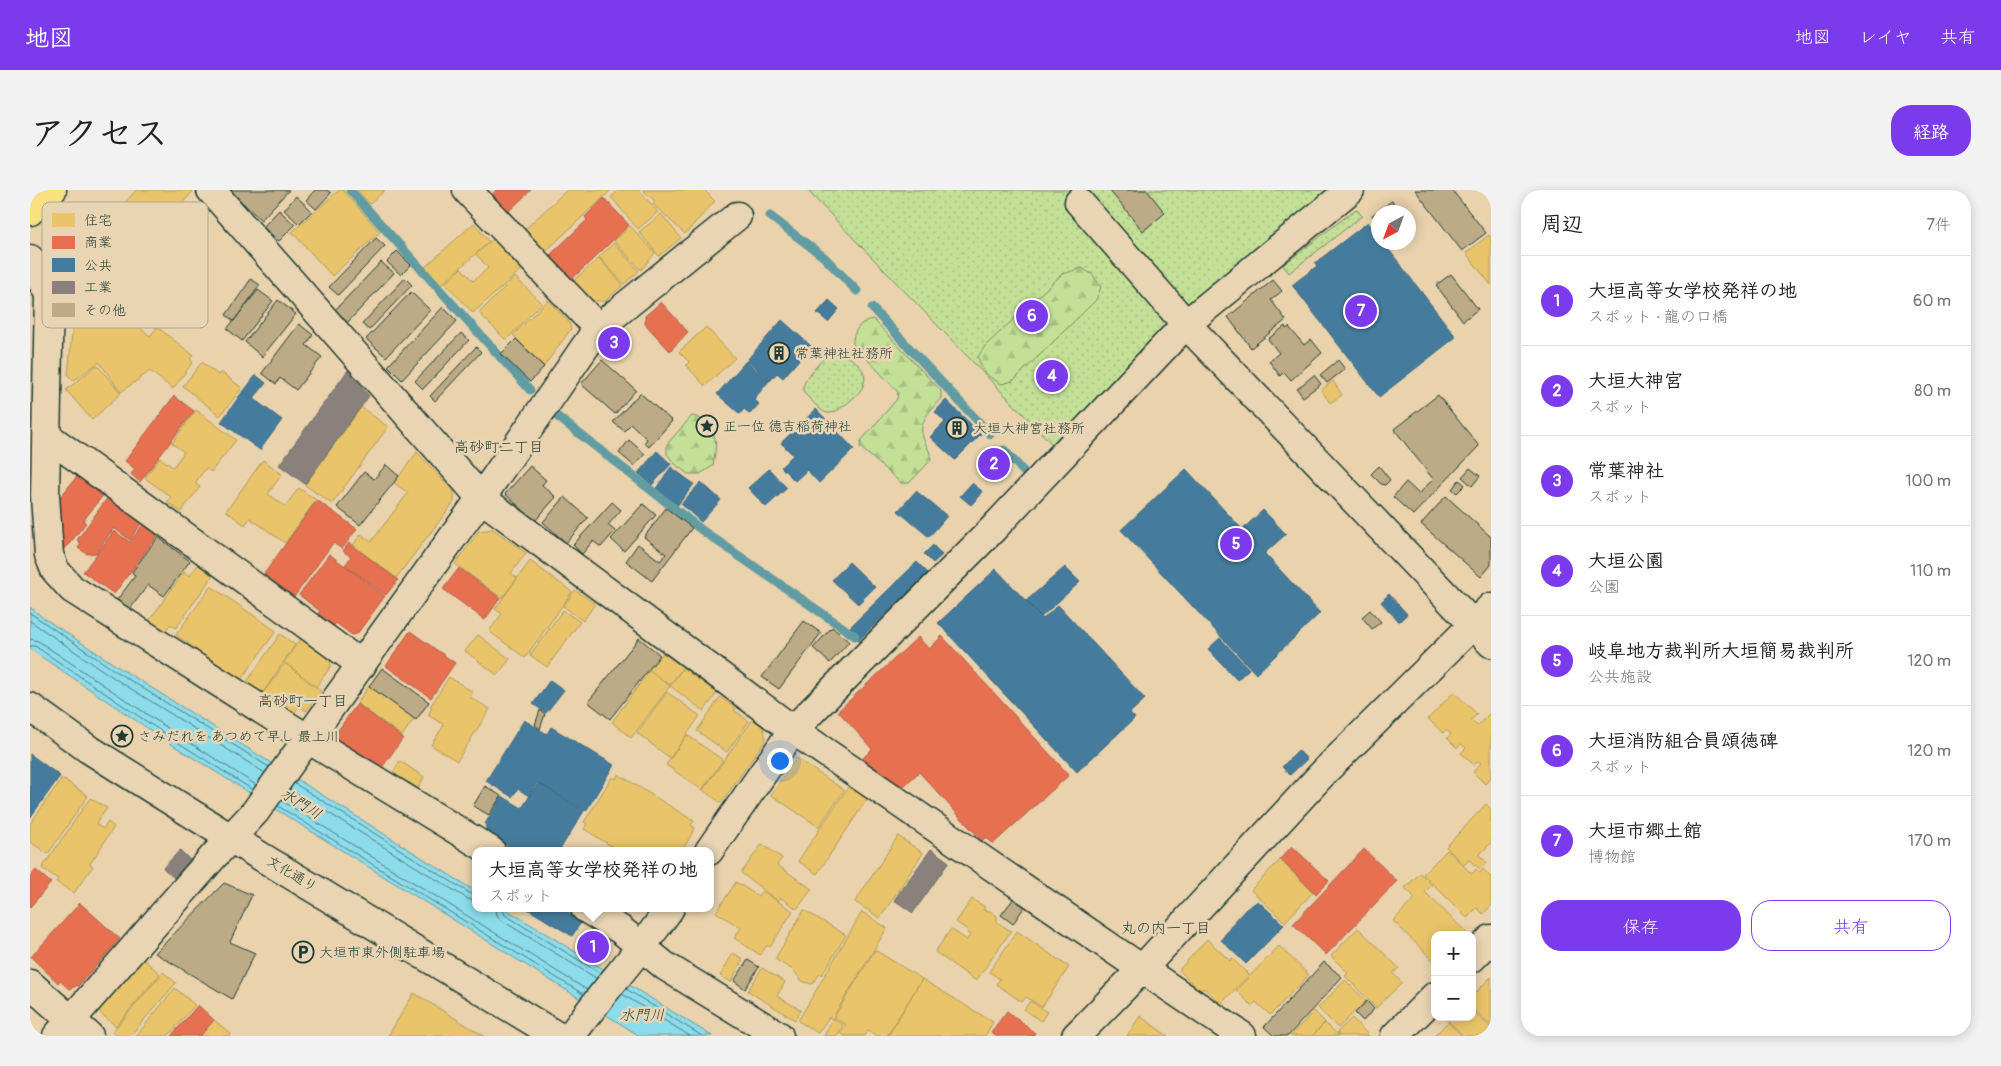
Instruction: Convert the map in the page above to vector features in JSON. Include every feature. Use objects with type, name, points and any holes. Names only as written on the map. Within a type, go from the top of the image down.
[{"type":"main road","points":[[30,211],[52,190]]},
{"type":"street","points":[[211,190],[481,498],[793,730],[1242,1036]]},
{"type":"street","points":[[467,190],[598,328]]},
{"type":"street","points":[[712,847],[793,730],[991,531],[1186,324],[1350,190]]},
{"type":"street","points":[[1076,1036],[1142,969],[1326,770],[1485,625],[1186,324],[1080,202]]},
{"type":"street","points":[[30,984],[72,1031],[213,857],[232,839],[255,812],[481,498],[598,328],[737,216]]},
{"type":"street","points":[[30,260],[42,281]]},
{"type":"street","points":[[49,328],[45,495],[49,555],[55,570],[72,589],[308,739],[484,847]]},
{"type":"street","points":[[47,436],[362,664]]},
{"type":"street","name":"文化通り","points":[[30,708],[87,748],[232,839],[557,1036]]},
{"type":"street","points":[[592,912],[622,930],[665,966],[779,1036]]},
{"type":"street","points":[[578,1025],[667,912]]},
{"type":"street","points":[[1476,954],[1491,939]]},
{"type":"street","points":[[1395,1036],[1431,1000]]},
{"type":"green space","points":[[807,190],[1330,190],[1182,308],[1052,444]]},
{"type":"green space","points":[[1356,209],[1362,216],[1289,273],[1283,265]]},
{"type":"green space","points":[[1082,268],[1093,275],[1101,287],[1096,300],[1013,381],[1002,384],[990,377],[984,371],[978,357],[985,346],[1062,274]]},
{"type":"green space","points":[[873,319],[941,391],[941,398],[926,416],[922,426],[923,437],[931,460],[909,483],[901,483],[860,447],[861,441],[897,399],[898,392],[853,344],[854,335],[858,327]]},
{"type":"green space","points":[[832,351],[838,352],[856,362],[864,373],[865,379],[862,389],[853,399],[832,413],[828,413],[821,410],[805,394],[803,386],[814,369]]},
{"type":"green space","points":[[692,416],[705,423],[713,433],[716,444],[713,466],[700,474],[688,474],[676,465],[667,454],[667,444]]},
{"type":"water","name":"水門川","points":[[30,607],[42,617],[123,670],[472,889],[472,912],[510,912],[712,1036],[640,1036],[171,744],[30,649]]},
{"type":"building: 住宅","points":[[136,190],[190,190],[192,192],[184,202],[126,202]]},
{"type":"building: 住宅","points":[[339,190],[343,190],[380,232],[332,276],[292,232]]},
{"type":"building: 住宅","points":[[357,190],[385,190],[370,204]]},
{"type":"building: 住宅","points":[[567,190],[611,190],[545,252],[524,230]]},
{"type":"building: 住宅","points":[[619,190],[639,190],[658,212],[638,229],[611,197]]},
{"type":"building: 住宅","points":[[643,190],[704,190],[715,201],[685,234],[653,204],[655,201]]},
{"type":"building: 住宅","points":[[661,214],[681,238],[659,256],[639,232]]},
{"type":"building: 住宅","points":[[474,223],[489,242],[441,285],[425,267]]},
{"type":"building: 住宅","points":[[630,226],[655,253],[641,270],[614,241]]},
{"type":"building: 住宅","points":[[1489,235],[1491,238],[1491,285],[1466,253]]},
{"type":"building: 住宅","points":[[494,238],[522,269],[473,313],[445,283],[461,268],[473,281],[488,268],[476,254]]},
{"type":"building: 住宅","points":[[614,243],[639,271],[624,284],[599,257]]},
{"type":"building: 住宅","points":[[599,258],[623,285],[605,301],[591,301],[573,281]]},
{"type":"building: 住宅","points":[[515,277],[542,303],[506,340],[479,313]]},
{"type":"building: 住宅","points":[[548,300],[569,322],[571,329],[544,366],[513,335]]},
{"type":"building: 住宅","points":[[706,327],[735,358],[705,386],[686,365],[689,362],[679,352]]},
{"type":"building: 住宅","points":[[72,328],[140,328],[150,336],[158,328],[193,355],[190,359],[193,362],[173,389],[150,371],[121,392],[99,362],[73,381],[68,375]]},
{"type":"building: 住宅","points":[[202,362],[218,375],[221,372],[242,388],[220,416],[183,386]]},
{"type":"building: 住宅","points":[[97,365],[121,393],[92,420],[66,390]]},
{"type":"building: 住宅","points":[[1333,381],[1342,395],[1330,403],[1321,390]]},
{"type":"building: 住宅","points":[[361,407],[388,427],[332,504],[305,485]]},
{"type":"building: 住宅","points":[[196,410],[236,440],[211,472],[206,468],[195,483],[200,487],[181,512],[167,502],[171,497],[145,478],[160,458],[173,467],[184,452],[172,443]]},
{"type":"building: 住宅","points":[[417,452],[454,492],[454,502],[396,578],[353,545],[361,534],[371,542],[408,493],[394,483]]},
{"type":"building: 住宅","points":[[263,460],[282,474],[268,494],[285,506],[299,488],[316,500],[285,543],[250,518],[245,525],[226,511]]},
{"type":"building: 住宅","points":[[493,529],[526,553],[511,573],[517,578],[502,598],[455,564],[479,531]]},
{"type":"building: 住宅","points":[[530,561],[572,592],[525,658],[489,631],[502,614],[495,609]]},
{"type":"building: 住宅","points":[[199,563],[214,574],[176,628],[170,624],[164,633],[148,622],[184,572],[190,576]]},
{"type":"building: 住宅","points":[[211,586],[276,631],[240,681],[176,635]]},
{"type":"building: 住宅","points":[[575,590],[595,604],[583,621],[563,606]]},
{"type":"building: 住宅","points":[[563,610],[580,622],[547,667],[530,655]]},
{"type":"building: 住宅","points":[[280,634],[295,645],[262,694],[246,683]]},
{"type":"building: 住宅","points":[[478,635],[510,659],[497,675],[465,651]]},
{"type":"building: 住宅","points":[[301,638],[330,660],[331,666],[316,687],[284,662]]},
{"type":"building: 住宅","points":[[663,653],[683,667],[670,685],[649,670]]},
{"type":"building: 住宅","points":[[285,663],[321,691],[306,711],[299,706],[293,715],[263,693]]},
{"type":"building: 住宅","points":[[683,668],[717,693],[704,711],[670,686]]},
{"type":"building: 住宅","points":[[649,671],[670,686],[631,738],[612,722]]},
{"type":"building: 住宅","points":[[449,677],[473,692],[470,697],[490,709],[457,761],[431,745],[444,725],[428,715],[432,708],[430,707]]},
{"type":"building: 住宅","points":[[369,686],[414,719],[402,736],[357,703]]},
{"type":"building: 住宅","points":[[667,692],[700,716],[670,758],[637,733]]},
{"type":"building: 住宅","points":[[1454,692],[1477,714],[1471,720],[1477,726],[1491,712],[1491,778],[1485,784],[1473,772],[1481,763],[1478,761],[1474,765],[1461,753],[1466,748],[1461,744],[1457,748],[1447,738],[1451,734],[1446,730],[1443,733],[1428,719]]},
{"type":"building: 住宅","points":[[720,697],[736,708],[734,710],[749,721],[727,752],[697,731]]},
{"type":"building: 住宅","points":[[753,719],[763,727],[766,739],[721,803],[703,790]]},
{"type":"building: 住宅","points":[[687,735],[723,760],[702,790],[666,765]]},
{"type":"building: 住宅","points":[[796,758],[844,790],[819,827],[771,795]]},
{"type":"building: 住宅","points":[[400,761],[424,777],[418,788],[393,773]]},
{"type":"building: 住宅","points":[[618,774],[694,821],[691,825],[695,828],[684,847],[613,847],[584,829],[587,824],[584,822],[612,777],[616,779]]},
{"type":"building: 住宅","points":[[62,778],[88,796],[48,854],[30,842],[30,824]]},
{"type":"building: 住宅","points":[[849,786],[868,798],[817,874],[798,861]]},
{"type":"building: 住宅","points":[[90,798],[107,808],[96,824],[103,829],[108,822],[114,827],[90,864],[93,866],[74,893],[56,882],[58,879],[42,868]]},
{"type":"building: 住宅","points":[[1486,804],[1491,809],[1491,843],[1479,855],[1487,863],[1480,869],[1469,860],[1464,865],[1446,847]]},
{"type":"building: 住宅","points":[[898,836],[923,853],[880,918],[855,902]]},
{"type":"building: 住宅","points":[[762,844],[782,858],[777,865],[812,889],[797,909],[781,898],[778,901],[741,873]]},
{"type":"building: 住宅","points":[[1447,850],[1472,874],[1476,869],[1480,873],[1483,869],[1491,877],[1491,906],[1483,914],[1477,908],[1467,918],[1423,874]]},
{"type":"building: 住宅","points":[[1280,860],[1313,892],[1285,922],[1251,890]]},
{"type":"building: 住宅","points":[[1420,873],[1432,885],[1425,892],[1465,931],[1431,931],[1431,958],[1393,921],[1415,898],[1405,888]]},
{"type":"building: 住宅","points":[[736,882],[758,896],[762,891],[793,911],[770,947],[767,945],[760,955],[734,938],[741,928],[716,912]]},
{"type":"building: 住宅","points":[[972,899],[985,907],[983,910],[990,911],[997,916],[997,922],[1011,931],[976,981],[935,952],[951,929],[967,940],[970,935],[967,933],[969,931],[956,922]]},
{"type":"building: 住宅","points":[[804,910],[846,935],[822,975],[820,973],[814,983],[811,984],[802,981],[793,970],[775,959]]},
{"type":"building: 住宅","points":[[862,912],[887,928],[832,1019],[829,1017],[818,1033],[798,1021]]},
{"type":"building: 住宅","points":[[1358,928],[1399,968],[1393,973],[1402,983],[1376,1008],[1345,976],[1348,973],[1331,956]]},
{"type":"building: 住宅","points":[[1017,931],[1069,967],[1042,1007],[1026,997],[1022,1002],[996,984],[1000,979],[989,972]]},
{"type":"building: 住宅","points":[[1207,939],[1230,961],[1232,958],[1249,975],[1221,1004],[1204,988],[1200,991],[1179,970]]},
{"type":"building: 住宅","points":[[1279,946],[1309,975],[1270,1015],[1256,1002],[1252,1006],[1236,990]]},
{"type":"building: 住宅","points":[[875,950],[922,979],[887,1036],[877,1036],[868,1030],[865,1036],[844,1036],[840,1033],[846,1025],[834,1017]]},
{"type":"building: 住宅","points":[[733,953],[743,959],[731,982],[720,976]]},
{"type":"building: 住宅","points":[[142,958],[160,974],[116,1026],[101,1014],[98,1007]]},
{"type":"building: 住宅","points":[[762,968],[785,982],[777,996],[801,1010],[795,1020],[748,991]]},
{"type":"building: 住宅","points":[[163,972],[176,983],[130,1036],[117,1036],[112,1032]]},
{"type":"building: 住宅","points":[[1491,977],[1491,1026],[1476,1012],[1476,992]]},
{"type":"building: 住宅","points":[[922,979],[993,1022],[985,1036],[888,1036]]},
{"type":"building: 住宅","points":[[1345,980],[1366,1001],[1338,1028],[1318,1008]]},
{"type":"building: 住宅","points":[[175,988],[195,1005],[168,1036],[136,1036]]},
{"type":"building: 住宅","points":[[414,993],[484,1036],[388,1036]]},
{"type":"building: 住宅","points":[[1030,1001],[1047,1012],[1041,1021],[1024,1010]]},
{"type":"building: 住宅","points":[[1314,1011],[1325,1022],[1312,1036],[1290,1036]]},
{"type":"building: 住宅","points":[[1476,1014],[1491,1028],[1491,1036],[1464,1036],[1448,1021],[1476,1021]]},
{"type":"building: 住宅","points":[[1140,1016],[1168,1036],[1127,1036]]},
{"type":"building: 住宅","points":[[833,1018],[843,1025],[837,1036],[824,1036]]},
{"type":"building: 住宅","points":[[1352,1018],[1369,1036],[1340,1036],[1337,1032]]},
{"type":"building: 住宅","points":[[214,1020],[231,1034],[230,1036],[200,1036]]},
{"type":"building: 住宅","points":[[1448,1022],[1462,1036],[1434,1036]]},
{"type":"building: 住宅","points":[[1325,1023],[1339,1036],[1312,1036]]},
{"type":"building: 商業","points":[[496,190],[531,190],[508,212],[492,195]]},
{"type":"building: 商業","points":[[604,198],[629,225],[572,279],[550,255],[587,220],[585,217]]},
{"type":"building: 商業","points":[[661,302],[688,332],[670,351],[645,324],[645,316]]},
{"type":"building: 商業","points":[[174,396],[194,411],[140,482],[131,474],[135,469],[125,461]]},
{"type":"building: 商業","points":[[78,475],[104,494],[83,521],[86,523],[65,549],[59,527],[60,503],[57,501]]},
{"type":"building: 商業","points":[[108,497],[142,522],[130,540],[114,528],[96,553],[87,554],[78,548],[81,544],[77,540]]},
{"type":"building: 商業","points":[[317,500],[357,529],[342,549],[333,543],[294,597],[264,574]]},
{"type":"building: 商業","points":[[144,523],[156,532],[157,536],[114,594],[83,572],[114,531],[130,542]]},
{"type":"building: 商業","points":[[349,543],[398,580],[386,595],[345,565],[351,557],[343,551]]},
{"type":"building: 商業","points":[[329,554],[385,596],[357,634],[352,635],[336,623],[334,626],[318,614],[320,611],[299,595]]},
{"type":"building: 商業","points":[[459,568],[500,598],[485,620],[443,589]]},
{"type":"building: 商業","points":[[410,631],[455,663],[431,698],[386,666]]},
{"type":"building: 商業","points":[[942,636],[1069,775],[993,844],[986,837],[982,841],[919,772],[903,787],[862,759],[872,749],[838,711],[918,637],[929,649]]},
{"type":"building: 商業","points":[[357,704],[403,738],[381,769],[338,742],[336,733]]},
{"type":"building: 商業","points":[[1292,846],[1329,881],[1316,894],[1280,859]]},
{"type":"building: 商業","points":[[1364,849],[1397,881],[1326,955],[1293,924]]},
{"type":"building: 商業","points":[[36,870],[51,883],[30,907],[30,877]]},
{"type":"building: 商業","points":[[80,903],[120,939],[79,985],[69,989],[60,981],[58,983],[31,957]]},
{"type":"building: 商業","points":[[198,1005],[214,1020],[200,1036],[171,1036]]},
{"type":"building: 商業","points":[[1007,1011],[1035,1033],[1033,1036],[997,1036],[991,1032]]},
{"type":"building: 公共","points":[[1368,222],[1371,226],[1371,250],[1389,250],[1456,337],[1379,397],[1292,285],[1317,266],[1315,263]]},
{"type":"building: 公共","points":[[829,300],[839,309],[828,322],[817,313]]},
{"type":"building: 公共","name":"常葉神社社務所","points":[[782,320],[811,346],[783,378],[777,373],[770,381],[747,360]]},
{"type":"building: 公共","points":[[746,361],[769,381],[754,399],[759,404],[750,414],[744,409],[740,414],[717,394]]},
{"type":"building: 公共","points":[[256,375],[266,383],[254,398],[244,391]]},
{"type":"building: 公共","points":[[243,391],[282,420],[260,450],[221,422]]},
{"type":"building: 公共","name":"大垣大神宮社務所","points":[[946,400],[981,434],[955,460],[930,437],[945,422],[935,412]]},
{"type":"building: 公共","points":[[816,409],[854,449],[819,483],[807,470],[795,481],[781,467],[793,455],[781,443]]},
{"type":"building: 公共","points":[[657,451],[671,464],[652,485],[638,473]]},
{"type":"building: 公共","points":[[671,467],[694,484],[677,506],[655,490]]},
{"type":"building: 公共","points":[[769,469],[787,488],[766,507],[748,488]]},
{"type":"building: 公共","points":[[1186,469],[1320,613],[1256,674],[1121,530]]},
{"type":"building: 公共","points":[[701,482],[721,500],[701,522],[681,504]]},
{"type":"building: 公共","points":[[972,483],[983,492],[971,505],[960,496]]},
{"type":"building: 公共","points":[[916,491],[947,516],[929,537],[898,511]]},
{"type":"building: 公共","points":[[1263,510],[1286,534],[1265,553],[1243,529]]},
{"type":"building: 公共","points":[[933,545],[942,555],[933,563],[924,554]]},
{"type":"building: 公共","points":[[849,562],[875,587],[858,604],[832,580]]},
{"type":"building: 公共","points":[[917,562],[928,573],[858,641],[847,630]]},
{"type":"building: 公共","points":[[1065,567],[1080,582],[1041,617],[1026,601]]},
{"type":"building: 公共","points":[[996,569],[1043,619],[1058,605],[1145,699],[1130,713],[1135,718],[1077,772],[938,623]]},
{"type":"building: 公共","points":[[1389,594],[1407,614],[1399,622],[1381,602]]},
{"type":"building: 公共","points":[[1220,638],[1249,669],[1237,680],[1208,649]]},
{"type":"building: 公共","points":[[550,680],[564,690],[546,713],[533,704]]},
{"type":"building: 公共","points":[[524,720],[547,734],[551,727],[614,765],[586,811],[537,782],[529,796],[518,789],[512,797],[486,781]]},
{"type":"building: 公共","points":[[1298,750],[1307,759],[1290,775],[1282,767]]},
{"type":"building: 公共","points":[[30,754],[60,776],[30,818]]},
{"type":"building: 公共","points":[[538,783],[584,811],[562,847],[510,847],[487,833],[485,824],[502,796],[522,808]]},
{"type":"building: 公共","points":[[1258,901],[1284,925],[1246,964],[1221,940],[1246,909]]},
{"type":"building: 公共","points":[[533,912],[567,912],[582,921],[572,936]]},
{"type":"building: 工業","points":[[348,370],[369,396],[305,484],[279,465]]},
{"type":"building: 工業","points":[[931,849],[949,862],[913,913],[894,900]]},
{"type":"building: 工業","points":[[180,850],[191,861],[174,878],[163,868]]},
{"type":"building: その他","points":[[229,190],[289,190],[261,220]]},
{"type":"building: その他","points":[[315,190],[327,190],[331,193],[316,209],[306,200]]},
{"type":"building: その他","points":[[1109,190],[1147,190],[1165,213],[1143,231]]},
{"type":"building: その他","points":[[1415,190],[1452,190],[1486,233],[1462,251]]},
{"type":"building: その他","points":[[296,196],[312,211],[299,224],[284,210]]},
{"type":"building: その他","points":[[1392,201],[1395,205],[1386,205]]},
{"type":"building: その他","points":[[279,210],[295,225],[279,241],[263,227]]},
{"type":"building: その他","points":[[376,238],[385,246],[338,295],[329,287]]},
{"type":"building: その他","points":[[397,251],[411,265],[401,275],[387,262]]},
{"type":"building: その他","points":[[381,262],[394,273],[347,323],[334,311]]},
{"type":"building: その他","points":[[1451,274],[1478,309],[1463,321],[1436,285]]},
{"type":"building: その他","points":[[405,278],[412,285],[369,330],[362,324]]},
{"type":"building: その他","points":[[251,279],[260,285],[234,321],[226,315]]},
{"type":"building: その他","points":[[1273,280],[1282,291],[1271,300],[1286,320],[1251,348],[1228,317]]},
{"type":"building: その他","points":[[258,290],[273,301],[242,341],[227,329]]},
{"type":"building: その他","points":[[411,292],[430,310],[386,357],[366,339]]},
{"type":"building: その他","points":[[278,300],[296,314],[262,357],[245,342]]},
{"type":"building: その他","points":[[443,307],[457,321],[402,380],[388,366]]},
{"type":"building: その他","points":[[299,324],[313,335],[306,345],[322,357],[296,390],[280,378],[276,384],[262,373]]},
{"type":"building: その他","points":[[1285,326],[1286,329],[1289,327],[1304,345],[1311,339],[1322,353],[1291,380],[1284,372],[1280,376],[1269,361],[1279,353],[1268,339]]},
{"type":"building: その他","points":[[461,333],[469,340],[423,389],[415,381]]},
{"type":"building: その他","points":[[516,339],[544,367],[530,382],[501,354]]},
{"type":"building: その他","points":[[476,347],[481,352],[435,401],[430,396]]},
{"type":"building: その他","points":[[602,360],[636,390],[615,414],[581,384]]},
{"type":"building: その他","points":[[1338,360],[1345,369],[1327,383],[1320,375]]},
{"type":"building: その他","points":[[1314,375],[1321,384],[1303,397],[1297,389]]},
{"type":"building: その他","points":[[640,393],[672,421],[649,447],[644,443],[647,439],[631,424],[624,431],[613,422]]},
{"type":"building: その他","points":[[1438,395],[1479,446],[1413,515],[1393,497],[1406,482],[1419,494],[1433,479],[1394,429]]},
{"type":"building: その他","points":[[629,440],[645,454],[634,466],[619,453]]},
{"type":"building: その他","points":[[386,465],[399,476],[360,525],[337,507],[364,472],[374,479]]},
{"type":"building: その他","points":[[530,466],[546,480],[542,485],[556,497],[535,521],[505,494]]},
{"type":"building: その他","points":[[1379,466],[1390,480],[1385,485],[1381,484],[1371,474]]},
{"type":"building: その他","points":[[1470,468],[1480,476],[1472,486],[1462,477]]},
{"type":"building: その他","points":[[1459,480],[1465,485],[1457,493],[1452,489]]},
{"type":"building: その他","points":[[1446,496],[1491,537],[1491,565],[1481,577],[1421,524]]},
{"type":"building: その他","points":[[565,497],[588,518],[566,543],[543,522]]},
{"type":"building: その他","points":[[612,502],[621,510],[608,525],[615,531],[601,547],[593,541],[582,554],[573,545]]},
{"type":"building: その他","points":[[643,504],[656,515],[624,551],[611,539]]},
{"type":"building: その他","points":[[666,508],[692,528],[652,581],[626,561],[638,544],[660,561],[666,554],[644,537]]},
{"type":"building: その他","points":[[158,537],[190,561],[164,596],[148,585],[130,609],[117,600],[135,576],[132,572]]},
{"type":"building: その他","points":[[1370,610],[1381,622],[1372,629],[1362,617]]},
{"type":"building: その他","points":[[804,621],[821,633],[779,689],[762,677]]},
{"type":"building: その他","points":[[832,627],[849,642],[830,663],[813,648]]},
{"type":"building: その他","points":[[639,638],[660,655],[610,719],[588,702]]},
{"type":"building: その他","points":[[382,668],[429,702],[416,720],[369,686]]},
{"type":"building: その他","points":[[540,710],[545,714],[540,729],[535,725]]},
{"type":"building: その他","points":[[485,786],[501,796],[489,815],[473,806]]},
{"type":"building: その他","points":[[224,883],[252,895],[230,942],[255,953],[232,999],[155,953]]},
{"type":"building: その他","points":[[1014,898],[1025,906],[1013,924],[1001,915]]},
{"type":"building: その他","points":[[748,960],[759,967],[745,989],[734,981]]},
{"type":"building: その他","points":[[1324,962],[1342,977],[1288,1036],[1274,1036],[1264,1027]]},
{"type":"building: その他","points":[[1367,1001],[1374,1009],[1363,1021],[1355,1013]]},
{"type":"waterway","points":[[350,190],[530,390]]},
{"type":"waterway","points":[[770,216],[824,257],[857,291]]},
{"type":"waterway","points":[[872,308],[990,434]]},
{"type":"waterway","points":[[558,417],[703,531],[855,636]]},
{"type":"waterway","points":[[1004,450],[1024,472]]},
{"type":"place","name":"大垣市郷土館","points":[[1361,311]]},
{"type":"place","name":"大垣消防組合員頌徳碑","points":[[1032,316]]},
{"type":"place","name":"常葉神社","points":[[614,343]]},
{"type":"place","name":"常葉神社社務所","points":[[779,353]]},
{"type":"place","name":"大垣公園","points":[[1052,376]]},
{"type":"place","name":"正一位 德吉稲荷神社","points":[[707,426]]},
{"type":"place","name":"大垣大神宮社務所","points":[[957,428]]},
{"type":"place","name":"大垣大神宮","points":[[994,464]]},
{"type":"place","name":"岐阜地方裁判所大垣簡易裁判所","points":[[1236,544]]},
{"type":"place","name":"さみだれを あつめて早し 最上川","points":[[122,736]]},
{"type":"place","name":"大垣高等女学校発祥の地","points":[[593,947]]},
{"type":"place","name":"大垣市東外側駐車場","points":[[303,952]]},
{"type":"district","name":"高砂町二丁目","points":[[499,447]]},
{"type":"district","name":"高砂町一丁目","points":[[303,701]]},
{"type":"district","name":"丸の内一丁目","points":[[1166,928]]}]
